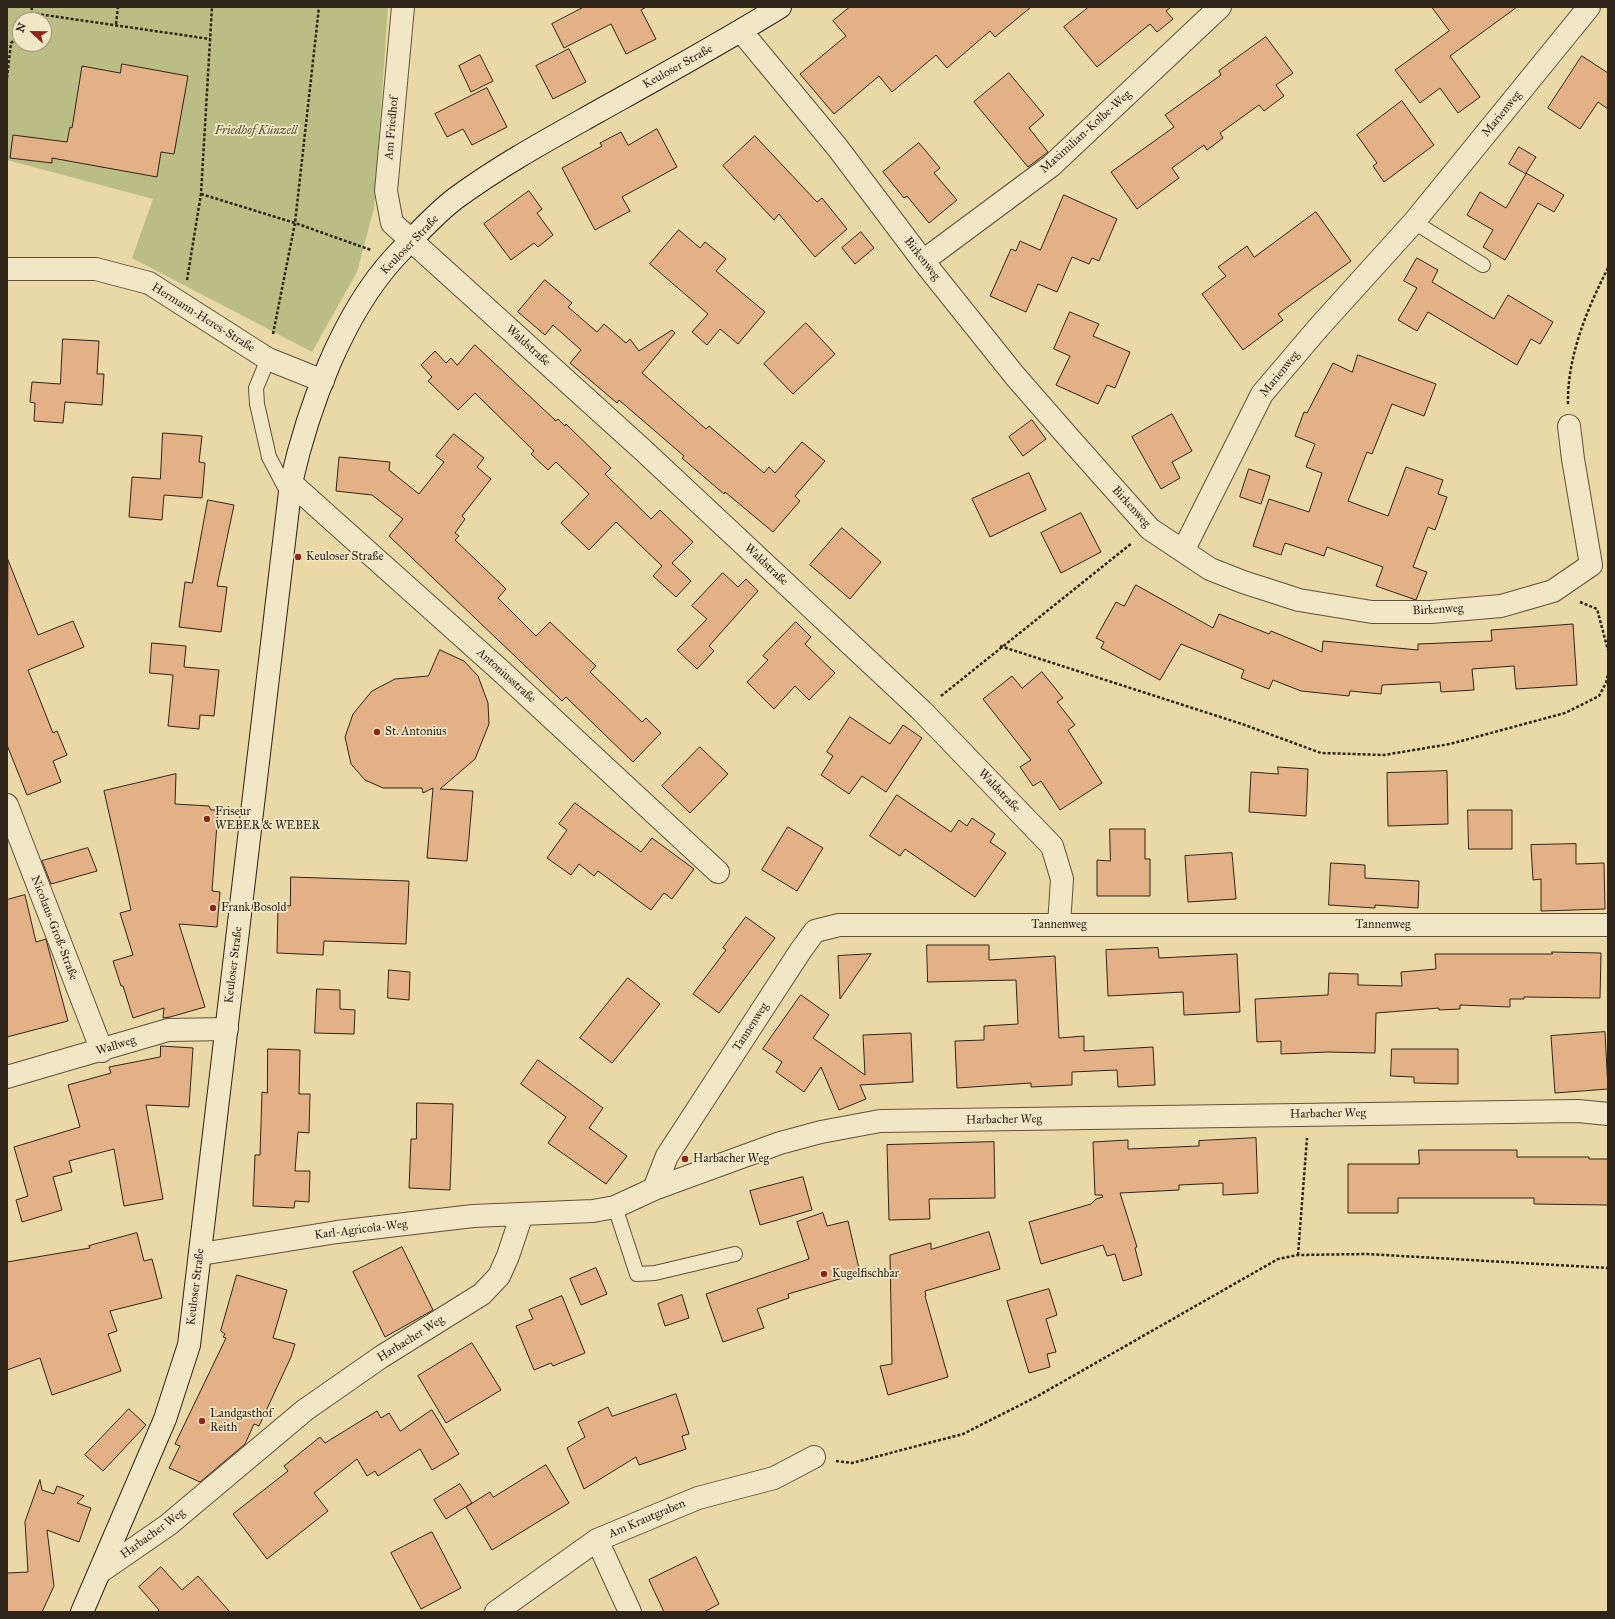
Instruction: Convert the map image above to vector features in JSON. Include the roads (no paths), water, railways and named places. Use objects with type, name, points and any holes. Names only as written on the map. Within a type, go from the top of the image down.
[{"type":"street","name":"Am Friedhof","points":[[403,7],[386,191],[392,223],[411,241]]},
{"type":"street","name":"Keuloser Straße","points":[[82,1612],[168,1412],[189,1345],[201,1254],[290,489],[302,438],[323,381],[344,333],[371,288],[394,258],[455,199],[506,163],[741,31],[780,7]]},
{"type":"street","name":"Maximilian-Kolbe-Weg","points":[[923,261],[1051,166],[1220,7]]},
{"type":"street","name":"Marienweg","points":[[1183,551],[1262,394],[1319,327],[1414,222],[1589,7]]},
{"type":"street","name":"Birkenweg","points":[[741,31],[837,147],[923,261],[1020,382],[1150,529],[1210,569],[1243,582],[1299,600],[1372,612],[1431,612],[1501,606],[1553,591],[1591,565],[1573,459],[1569,426]]},
{"type":"street","name":"Waldstraße","points":[[411,241],[644,451],[922,711],[1052,846],[1062,879],[1060,925]]},
{"type":"street","name":"Hermann-Heres-Straße","points":[[7,269],[96,269],[149,283],[268,359],[323,381]]},
{"type":"street","name":"Antoniusstraße","points":[[290,489],[501,671],[718,872]]},
{"type":"street","name":"Nicolaus-Groß-Straße","points":[[7,805],[102,1050]]},
{"type":"street","name":"Tannenweg","points":[[654,1189],[667,1156],[801,950],[815,931],[839,925],[1608,925]]},
{"type":"street","name":"Wallweg","points":[[7,1077],[168,1030],[226,1029]]},
{"type":"street","name":"Harbacher Weg","points":[[100,1572],[168,1525],[305,1410],[381,1357],[482,1294],[499,1276],[508,1256],[522,1214],[593,1211],[615,1207],[654,1189],[780,1143],[821,1132],[880,1122],[1578,1112],[1608,1114]]},
{"type":"street","name":"Karl-Agricola-Weg","points":[[201,1254],[337,1232],[473,1216],[522,1214]]},
{"type":"street","name":"Am Krautgraben","points":[[496,1612],[597,1540],[698,1498],[774,1478],[814,1457]]},
{"type":"street","points":[[597,1540],[630,1612]]},
{"type":"lane","points":[[1414,222],[1483,265]]},
{"type":"lane","points":[[268,359],[256,388],[257,404],[269,457],[290,489]]},
{"type":"lane","points":[[615,1207],[638,1274],[655,1274],[735,1254]]},
{"type":"place","name":"Keuloser Straße","points":[[298,557]]},
{"type":"place","name":"St. Antonius","points":[[377,732]]},
{"type":"place","name":"Friseur WEBER & WEBER","points":[[207,819]]},
{"type":"place","name":"Frank Bosold","points":[[213,908]]},
{"type":"place","name":"Harbacher Weg","points":[[685,1159]]},
{"type":"place","name":"Kugelfischbar","points":[[824,1274]]},
{"type":"place","name":"Landgasthof Reith","points":[[202,1421]]},
{"type":"park label","name":"Friedhof Künzell","points":[[256,131]]}]
